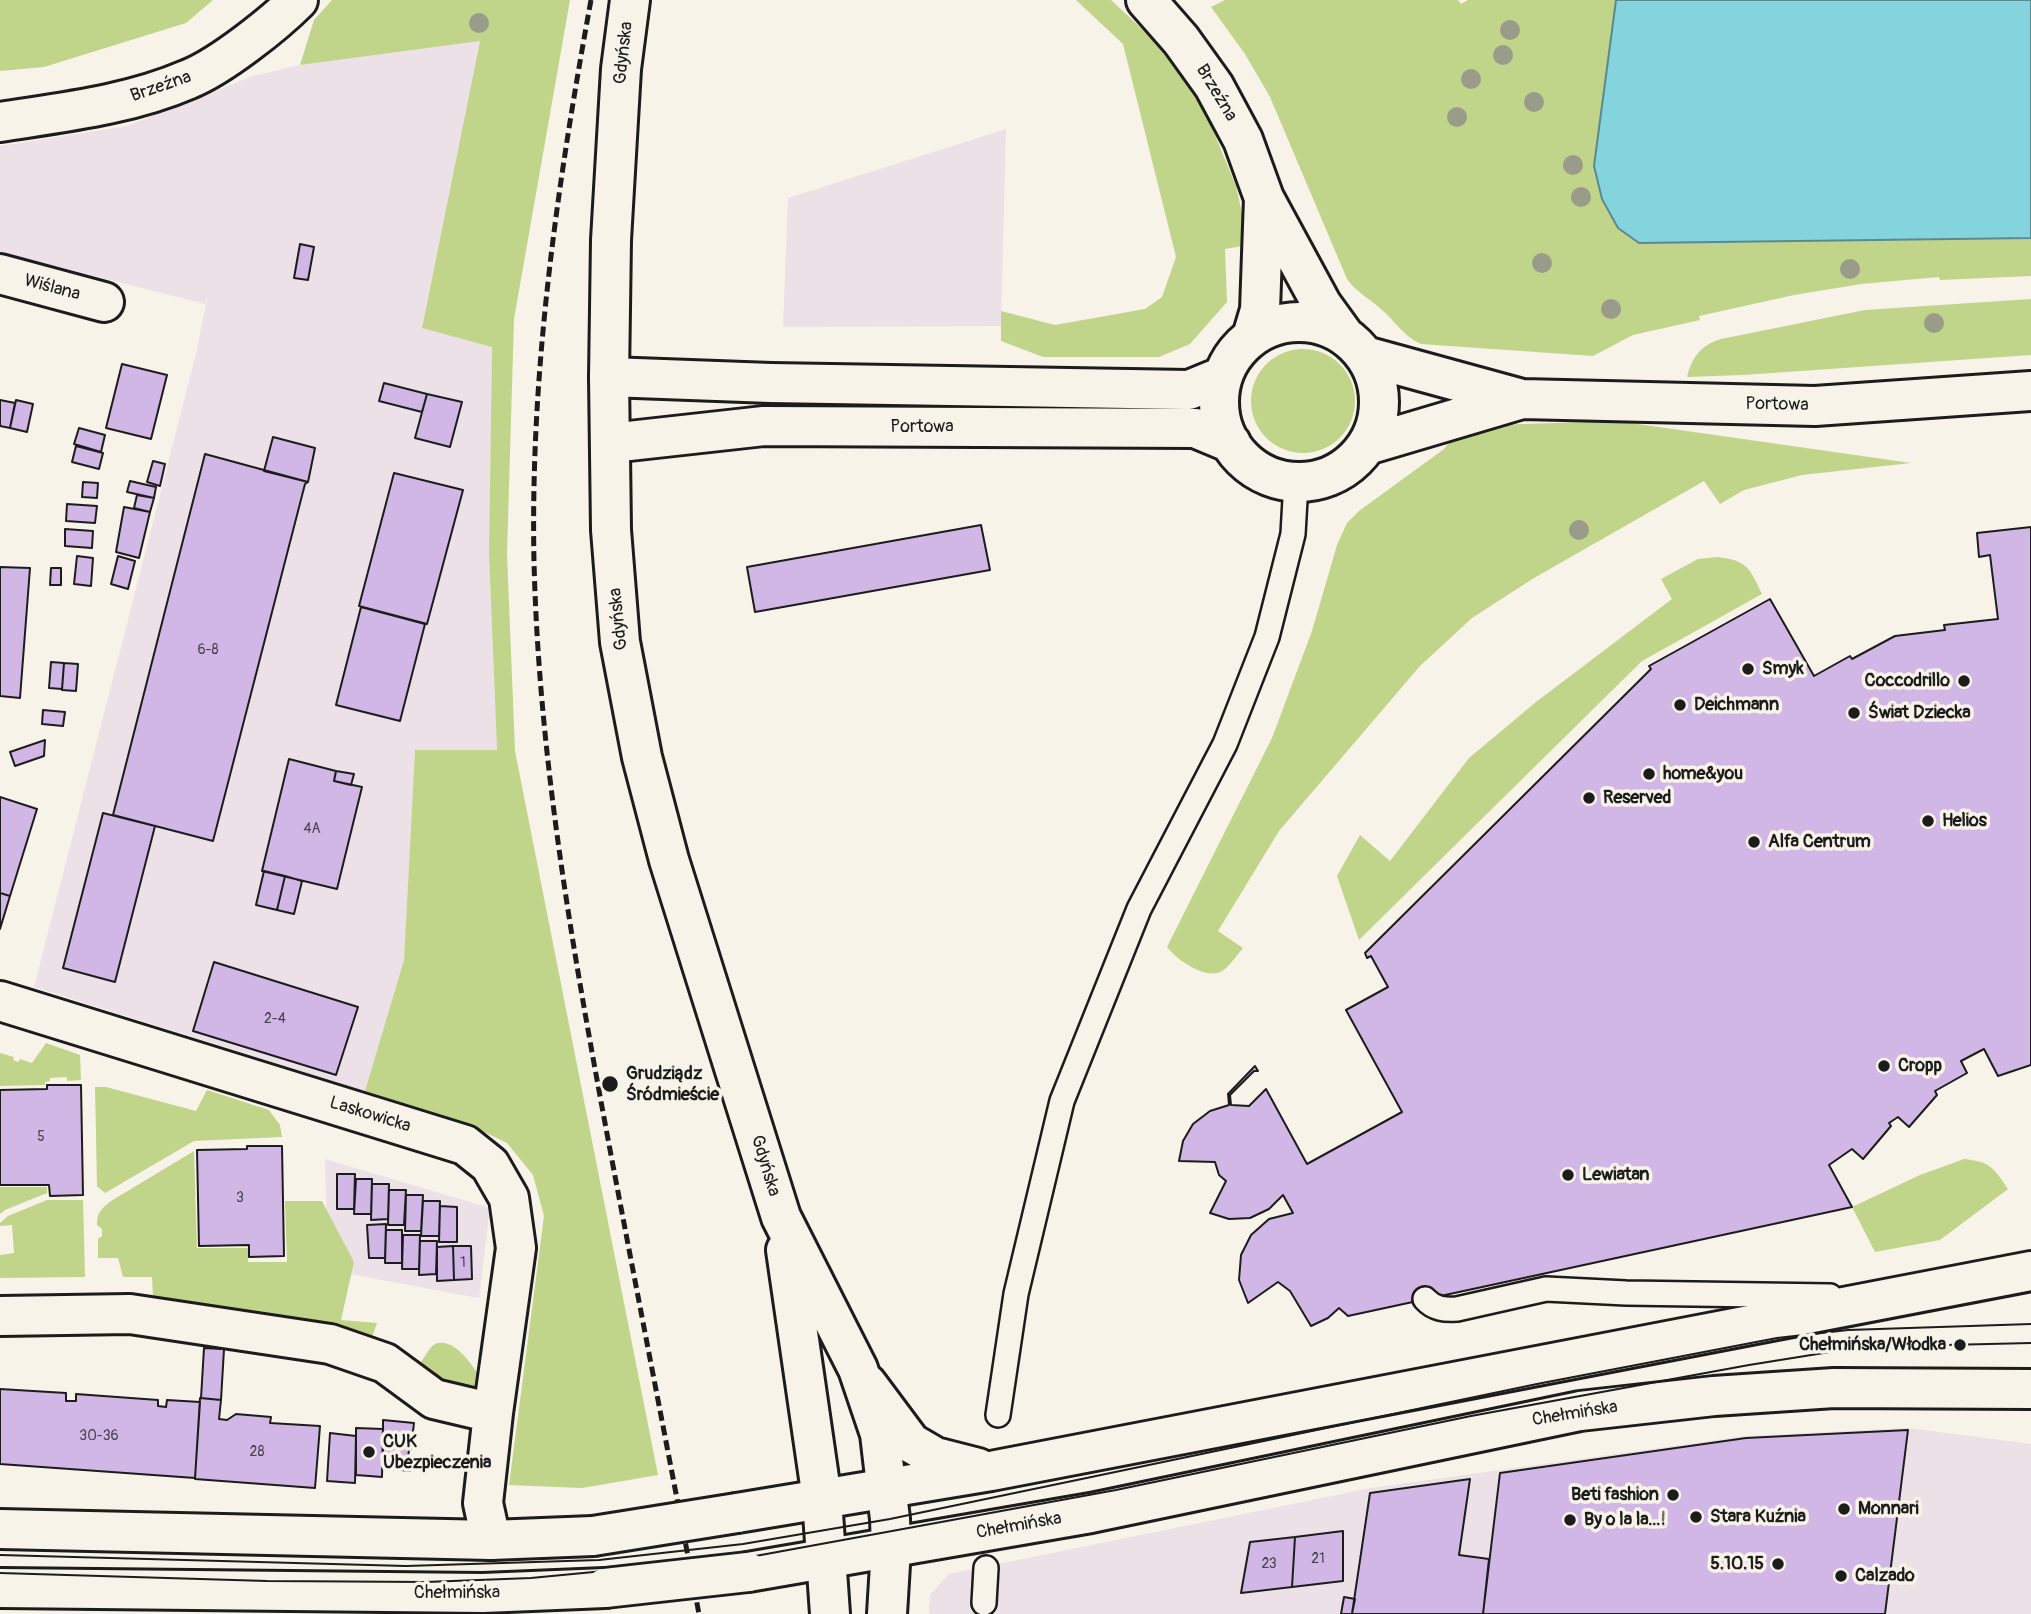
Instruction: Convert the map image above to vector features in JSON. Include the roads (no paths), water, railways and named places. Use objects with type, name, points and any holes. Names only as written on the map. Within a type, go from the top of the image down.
[{"type":"main road","name":"Brzeźna","points":[[0,122],[138,98],[192,78],[238,50],[298,0]]},
{"type":"main road","name":"Gdyńska","points":[[630,0],[619,96],[611,240],[611,530],[620,642],[642,757],[673,873],[781,1217],[822,1499],[830,1614]]},
{"type":"main road","name":"Brzeźna","points":[[1146,0],[1181,40],[1214,86],[1243,140],[1264,198],[1322,305],[1354,345]]},
{"type":"main road","name":"Brzeźna","points":[[1252,337],[1259,310],[1264,198]]},
{"type":"main road","name":"Wiślana","points":[[0,274],[104,302]]},
{"type":"main road","points":[[1283,323],[1314,323],[1354,345],[1378,385],[1378,420],[1367,446],[1348,466],[1316,481],[1296,482],[1275,478],[1256,470],[1231,443],[1221,418],[1223,376],[1232,358],[1252,337],[1283,323]]},
{"type":"main road","name":"Portowa","points":[[1354,345],[1522,398],[1815,406],[2031,391]]},
{"type":"main road","points":[[609,377],[1189,390],[1223,376]]},
{"type":"main road","name":"Portowa","points":[[1367,446],[1522,398]]},
{"type":"main road","name":"Portowa","points":[[611,443],[764,426],[827,426],[1195,428],[1231,443]]},
{"type":"main road","name":"Laskowicka","points":[[0,1001],[465,1144],[490,1166],[509,1198],[516,1248],[483,1503],[491,1540]]},
{"type":"main road","name":"Gdyńska","points":[[781,1217],[858,1369],[880,1434],[888,1489],[891,1548],[887,1614]]},
{"type":"main road","points":[[0,1529],[491,1540],[593,1536],[991,1471],[2031,1271]]},
{"type":"main road","points":[[0,1316],[130,1314],[330,1344],[385,1363],[434,1399],[493,1413]]},
{"type":"main road","points":[[858,1369],[911,1443],[935,1457],[991,1471]]},
{"type":"main road","name":"Chełmińska","points":[[0,1588],[470,1593],[605,1588],[827,1560],[1091,1514],[1580,1412],[1714,1396],[1834,1388],[2031,1389]]},
{"type":"lane","points":[[827,426],[829,384]]},
{"type":"lane","points":[[938,427],[940,386]]},
{"type":"lane","points":[[998,1415],[1016,1294],[1062,1101],[1139,909],[1224,744],[1267,637],[1293,534],[1296,482]]},
{"type":"lane","points":[[1425,1299],[1436,1308],[1445,1310],[1546,1289],[1626,1293],[1893,1297]]},
{"type":"lane","points":[[984,1603],[986,1568]]},
{"type":"water","points":[[1616,0],[2031,0],[2031,238],[1639,243],[1618,228],[1602,199],[1594,166]]},
{"type":"tram line","points":[[0,1555],[406,1566],[599,1560],[743,1544],[890,1519],[1537,1384],[1777,1338],[1848,1330],[2031,1324]]},
{"type":"tram line","points":[[0,1573],[267,1581],[426,1582],[531,1578],[750,1557],[1116,1490],[1471,1416],[1749,1365],[1861,1347],[2031,1343]]},
{"type":"railway","points":[[591,0],[567,140],[541,350],[534,491],[537,637],[560,860],[584,1007],[699,1614]]},
{"type":"place","name":"Smyk","points":[[1748,669]]},
{"type":"place","name":"Coccodrillo","points":[[1964,681]]},
{"type":"place","name":"Deichmann","points":[[1680,705]]},
{"type":"place","name":"Świat Dziecka","points":[[1854,713]]},
{"type":"place","name":"home&you","points":[[1649,774]]},
{"type":"place","name":"Reserved","points":[[1589,798]]},
{"type":"place","name":"Helios","points":[[1928,821]]},
{"type":"place","name":"Alfa Centrum","points":[[1754,842]]},
{"type":"place","name":"Cropp","points":[[1884,1066]]},
{"type":"place","name":"Grudziądz Śródmieście","points":[[610,1084]]},
{"type":"place","name":"Lewiatan","points":[[1568,1175]]},
{"type":"place","name":"Chełmińska/Włodka","points":[[1960,1345]]},
{"type":"place","name":"CUK Ubezpieczenia","points":[[369,1452]]},
{"type":"place","name":"Beti fashion","points":[[1673,1495]]},
{"type":"place","name":"Monnari","points":[[1844,1509]]},
{"type":"place","name":"Stara Kuźnia","points":[[1696,1517]]},
{"type":"place","name":"By o la la...!","points":[[1570,1520]]},
{"type":"place","name":"5.10.15","points":[[1778,1564]]},
{"type":"place","name":"Calzado","points":[[1841,1576]]}]
